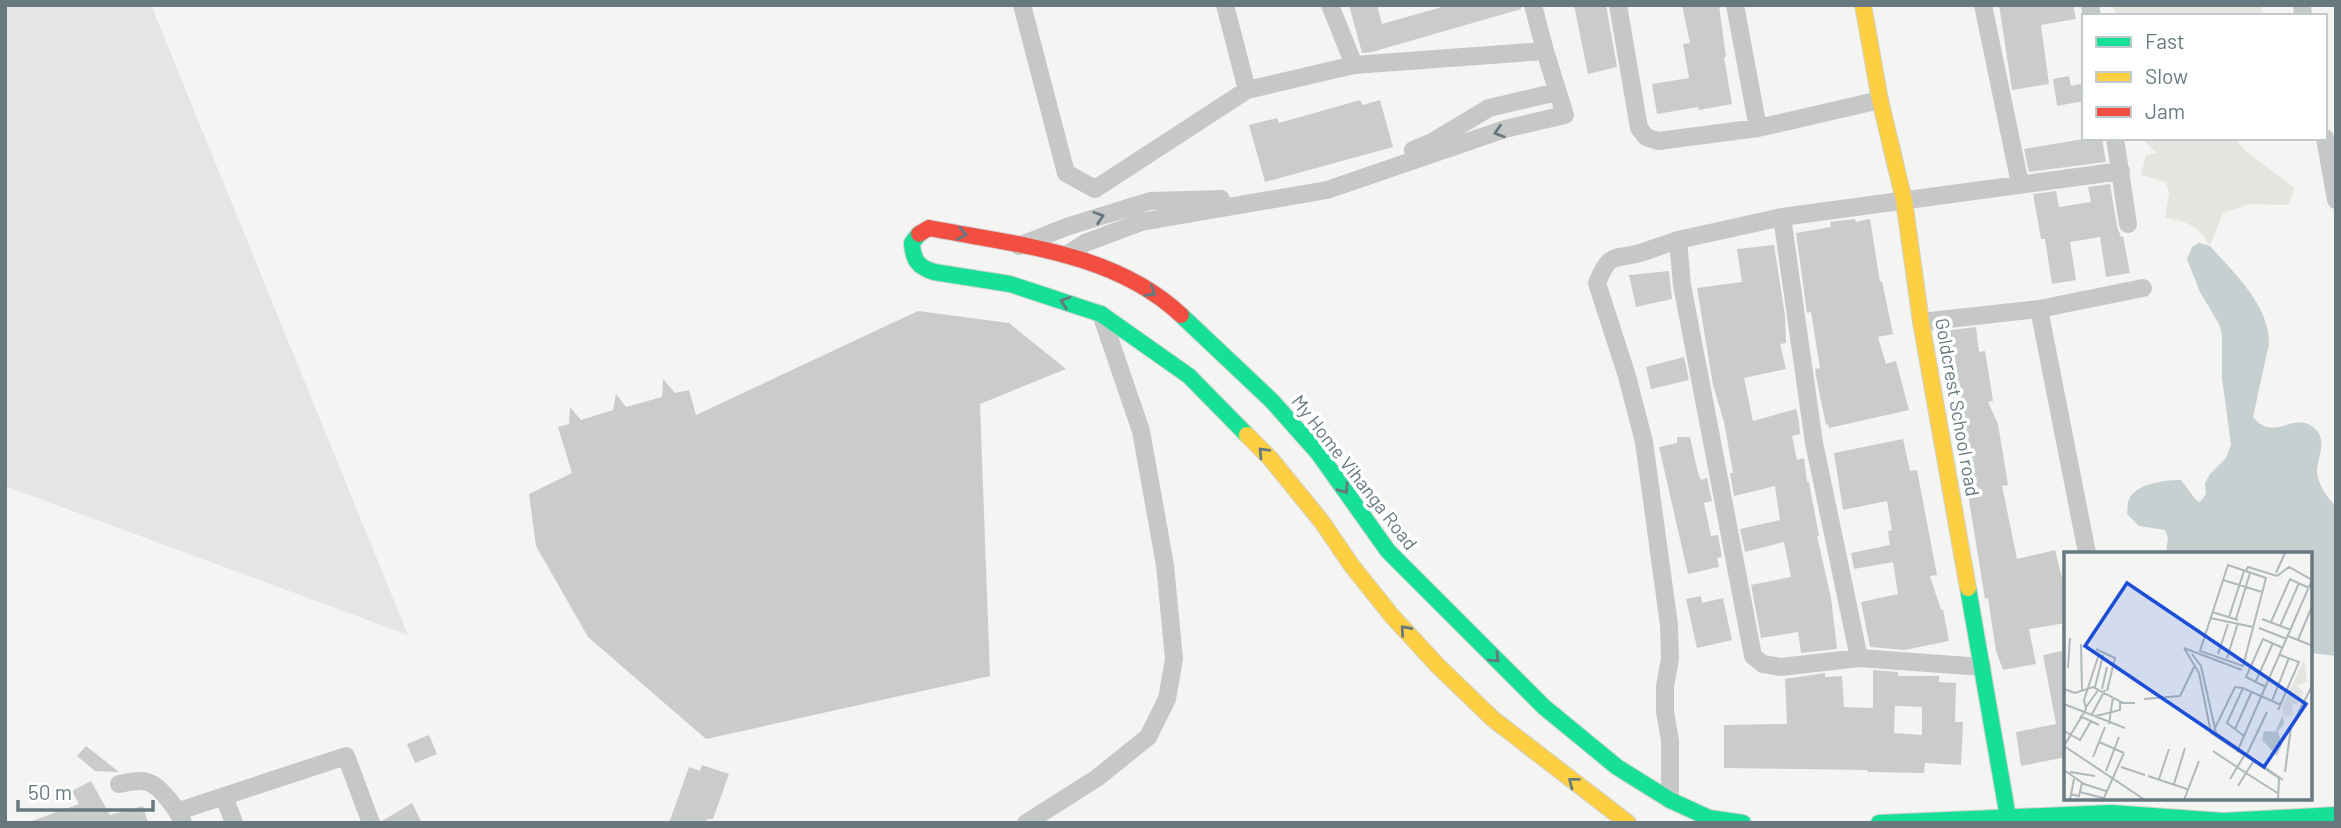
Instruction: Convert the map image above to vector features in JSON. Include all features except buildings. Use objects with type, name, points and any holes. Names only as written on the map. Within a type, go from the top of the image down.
[{"type":"street","points":[[1023,5],[1066,173],[1094,190],[1247,90],[1354,65],[1545,51]]},
{"type":"street","points":[[1225,5],[1247,90]]},
{"type":"street","points":[[1330,5],[1354,65]]},
{"type":"street","points":[[1066,255],[1104,235],[1139,223],[1327,190],[1505,129],[1565,115],[1533,5]]},
{"type":"street","points":[[1618,5],[1639,128],[1646,137],[1658,141],[1758,128],[1880,100]]},
{"type":"street","points":[[1735,5],[1758,128]]},
{"type":"street","name":"Goldcrest School road","points":[[1863,5],[1880,100],[1904,200],[1921,322],[2009,819]]},
{"type":"street","points":[[1983,5],[2020,184]]},
{"type":"street","points":[[1018,246],[1066,227],[1150,201],[1237,199],[1370,167],[1432,142],[1489,108],[1557,92]]},
{"type":"street","points":[[2115,140],[2128,224]]},
{"type":"street","points":[[2325,140],[2336,200]]},
{"type":"street","points":[[1670,800],[1670,740],[1665,712],[1665,686],[1670,659],[1669,625],[1644,442],[1627,376],[1597,283],[1603,267],[1616,256],[1638,253],[1678,240],[1782,217],[2121,171]]},
{"type":"street","points":[[1782,217],[1814,443],[1859,658]]},
{"type":"street","name":"My Home Vihanga Road","points":[[1101,314],[1010,284],[922,268],[913,258],[912,243],[921,231],[929,228],[1066,255],[1121,273],[1166,300],[1272,401],[1320,454],[1388,551],[1544,707],[1617,767],[1670,800],[1709,818],[1743,823]]},
{"type":"street","points":[[1678,240],[1682,285],[1753,656],[1763,664],[1781,667],[1859,658],[1982,667]]},
{"type":"street","points":[[1921,322],[2039,309],[2143,288]]},
{"type":"street","points":[[2039,309],[2087,552]]},
{"type":"street","points":[[1026,823],[1097,778],[1148,737],[1167,699],[1174,659],[1166,565],[1141,431],[1101,314]]},
{"type":"street","points":[[1101,314],[1189,376],[1270,458],[1392,616],[1456,684],[1493,719],[1628,823]]},
{"type":"street","points":[[119,784],[146,782],[160,791],[181,817],[224,796],[346,756],[371,823]]},
{"type":"street","points":[[224,796],[234,823]]},
{"type":"street","points":[[1879,823],[2009,819],[2110,806],[2223,821],[2336,815]]},
{"type":"shaded area","points":[[5,5],[151,5],[408,635],[5,486]]},
{"type":"shaded area","points":[[2112,5],[2261,5],[2262,14],[2118,14]]},
{"type":"shaded area","points":[[2143,140],[2236,140],[2255,159],[2295,188],[2288,205],[2250,204],[2223,213],[2210,246],[2192,226],[2165,218],[2169,193],[2166,182],[2141,175],[2146,155],[2157,153]]},
{"type":"shaded area","points":[[2199,243],[2210,246],[2249,291],[2264,316],[2269,344],[2253,417],[2268,427],[2306,423],[2318,432],[2321,438],[2317,473],[2324,491],[2336,506],[2336,656],[2313,653],[2313,552],[2166,552],[2168,538],[2165,530],[2139,526],[2127,514],[2129,499],[2134,492],[2146,485],[2161,482],[2181,480],[2200,502],[2206,494],[2205,483],[2226,458],[2231,445],[2222,378],[2222,334],[2200,292],[2187,259],[2192,247]]},
{"type":"traffic: fast","points":[[919,234],[912,243],[914,254],[917,262],[929,270],[1010,284],[1101,314],[1189,376],[1247,435]]},
{"type":"traffic: fast","points":[[1181,315],[1272,401],[1319,454],[1388,551],[1544,707],[1617,767],[1670,800],[1709,818],[1743,823]]},
{"type":"traffic: fast","points":[[1968,588],[2009,823]]},
{"type":"traffic: fast","points":[[1879,823],[2111,813],[2223,821],[2336,815]]},
{"type":"traffic: slow","points":[[1863,5],[1880,100],[1904,200],[1921,322],[1968,588]]},
{"type":"traffic: slow","points":[[1247,435],[1270,458],[1322,522],[1352,566],[1392,616],[1438,666],[1493,719],[1628,823]]},
{"type":"traffic: jam","points":[[919,234],[929,228],[1029,246],[1095,264],[1126,277],[1155,294],[1181,315]]}]
